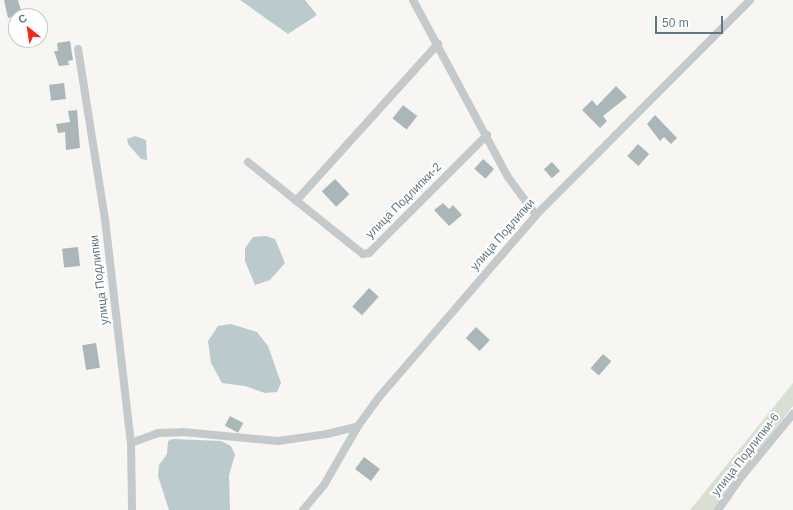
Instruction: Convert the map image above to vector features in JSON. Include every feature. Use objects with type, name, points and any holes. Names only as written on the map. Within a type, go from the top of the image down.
[{"type":"street","points":[[413,0],[487,135],[508,178],[536,215]]},
{"type":"street","name":"улица Подлипки","points":[[303,510],[324,485],[358,426],[380,396],[536,215],[750,0]]},
{"type":"street","points":[[296,201],[438,44]]},
{"type":"street","name":"улица Подлипки","points":[[78,49],[105,219],[131,443],[132,510]]},
{"type":"street","name":"улица Подлипки-2","points":[[248,162],[363,254],[369,253],[487,135]]},
{"type":"street","name":"улица Подлипки-6","points":[[718,510],[738,481],[793,414]]},
{"type":"street","points":[[131,443],[158,434],[182,432],[278,441],[327,434],[358,426]]},
{"type":"shaded area","points":[[240,0],[305,0],[317,15],[288,34]]},
{"type":"shaded area","points":[[135,136],[146,140],[147,160],[141,159],[128,144],[127,139]]},
{"type":"shaded area","points":[[266,236],[275,239],[285,263],[270,280],[255,285],[245,261],[245,248],[253,237]]},
{"type":"shaded area","points":[[231,324],[257,332],[268,346],[281,383],[277,392],[265,393],[245,386],[222,383],[211,363],[208,341],[218,326]]},
{"type":"shaded area","points":[[793,383],[793,406],[714,510],[690,510]]},
{"type":"shaded area","points":[[173,439],[221,441],[231,446],[235,455],[229,475],[230,510],[169,510],[158,476],[159,465],[167,454],[168,441]]},
{"type":"building","points":[[4,0],[18,0],[20,8],[8,8],[8,18]]},
{"type":"building","points":[[70,41],[73,60],[68,61],[69,65],[59,66],[54,51],[58,51],[57,43]]},
{"type":"building","points":[[64,83],[66,99],[51,101],[49,85]]},
{"type":"building","points":[[616,86],[627,97],[603,116],[607,121],[600,128],[582,110],[592,100],[597,106]]},
{"type":"building","points":[[403,105],[417,116],[407,129],[393,118]]},
{"type":"building","points":[[77,110],[80,148],[66,150],[65,132],[58,133],[56,124],[70,122],[68,111]]},
{"type":"building","points":[[655,115],[677,138],[671,144],[664,137],[660,141],[647,124]]},
{"type":"building","points":[[638,144],[649,154],[638,166],[627,156]]},
{"type":"building","points":[[483,159],[494,169],[485,179],[474,169]]},
{"type":"building","points":[[552,162],[560,171],[552,178],[544,169]]},
{"type":"building","points":[[335,179],[349,194],[336,207],[322,191]]},
{"type":"building","points":[[443,203],[449,209],[453,205],[462,215],[449,226],[434,210]]},
{"type":"building","points":[[78,247],[80,266],[64,268],[62,249]]},
{"type":"building","points":[[369,288],[379,297],[362,315],[352,307]]},
{"type":"building","points":[[476,327],[490,340],[480,351],[466,338]]},
{"type":"building","points":[[96,343],[100,368],[86,370],[82,345]]},
{"type":"building","points":[[603,354],[611,361],[599,376],[591,368]]},
{"type":"building","points":[[230,416],[243,423],[238,433],[225,426]]},
{"type":"building","points":[[364,457],[380,469],[371,481],[355,469]]}]
